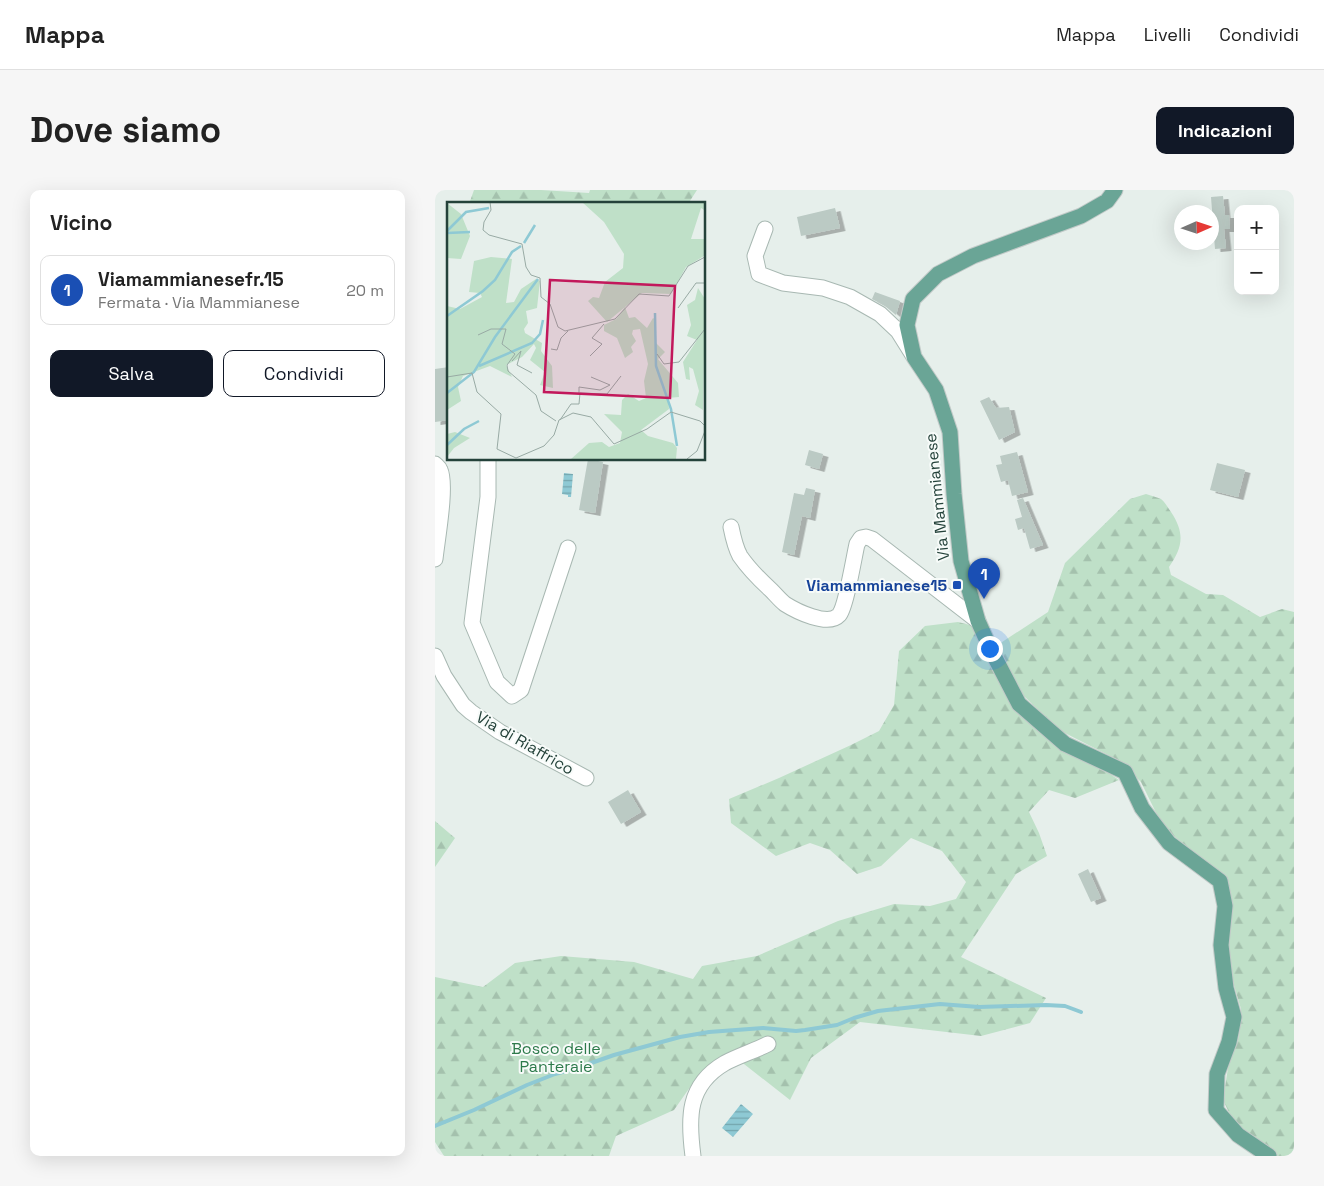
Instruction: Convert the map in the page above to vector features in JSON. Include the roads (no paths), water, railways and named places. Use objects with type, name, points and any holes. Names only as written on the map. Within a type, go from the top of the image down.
[{"type":"main road","name":"Via Mammianese","points":[[1115,190],[1107,201],[1081,216],[973,256],[938,274],[913,299],[907,325],[914,357],[936,390],[949,432],[961,561],[978,622],[1019,704],[1065,744],[1125,772],[1141,808],[1169,843],[1220,881],[1225,906],[1221,945],[1226,988],[1234,1017],[1229,1042],[1217,1074],[1217,1110],[1238,1135],[1269,1156]]},
{"type":"street","points":[[765,229],[755,256],[759,274],[783,283],[823,288],[850,297],[880,314],[898,331],[914,357]]},
{"type":"street","points":[[435,559],[443,489],[440,468],[435,464],[447,459]]},
{"type":"street","points":[[488,460],[487,497],[472,623],[497,682],[512,696],[521,690],[567,548]]},
{"type":"street","points":[[731,527],[733,541],[739,554],[755,575],[785,604],[821,620],[831,619],[839,615],[844,605],[857,544],[861,538],[866,537],[872,539],[978,622]]},
{"type":"street","name":"Via di Riaffrico","points":[[435,656],[463,705],[471,712],[500,732],[586,778]]},
{"type":"street","points":[[693,1156],[690,1129],[693,1100],[703,1080],[724,1064],[768,1044]]},
{"type":"water","points":[[564,473],[573,474],[571,497],[562,494]]},
{"type":"water","points":[[741,1104],[753,1114],[733,1137],[722,1128]]},
{"type":"waterway","points":[[435,1126],[555,1074],[680,1037],[709,1032],[763,1028],[805,1030],[837,1025],[878,1011],[940,1004],[979,1007],[1065,1006],[1081,1012]]},
{"type":"place","name":"Viamammianese15","points":[[957,585]]},
{"type":"place","name":"Viamammianesefr.15","points":[[984,599]]},
{"type":"park label","name":"Bosco delle Panteraie","points":[[556,1057]]}]
